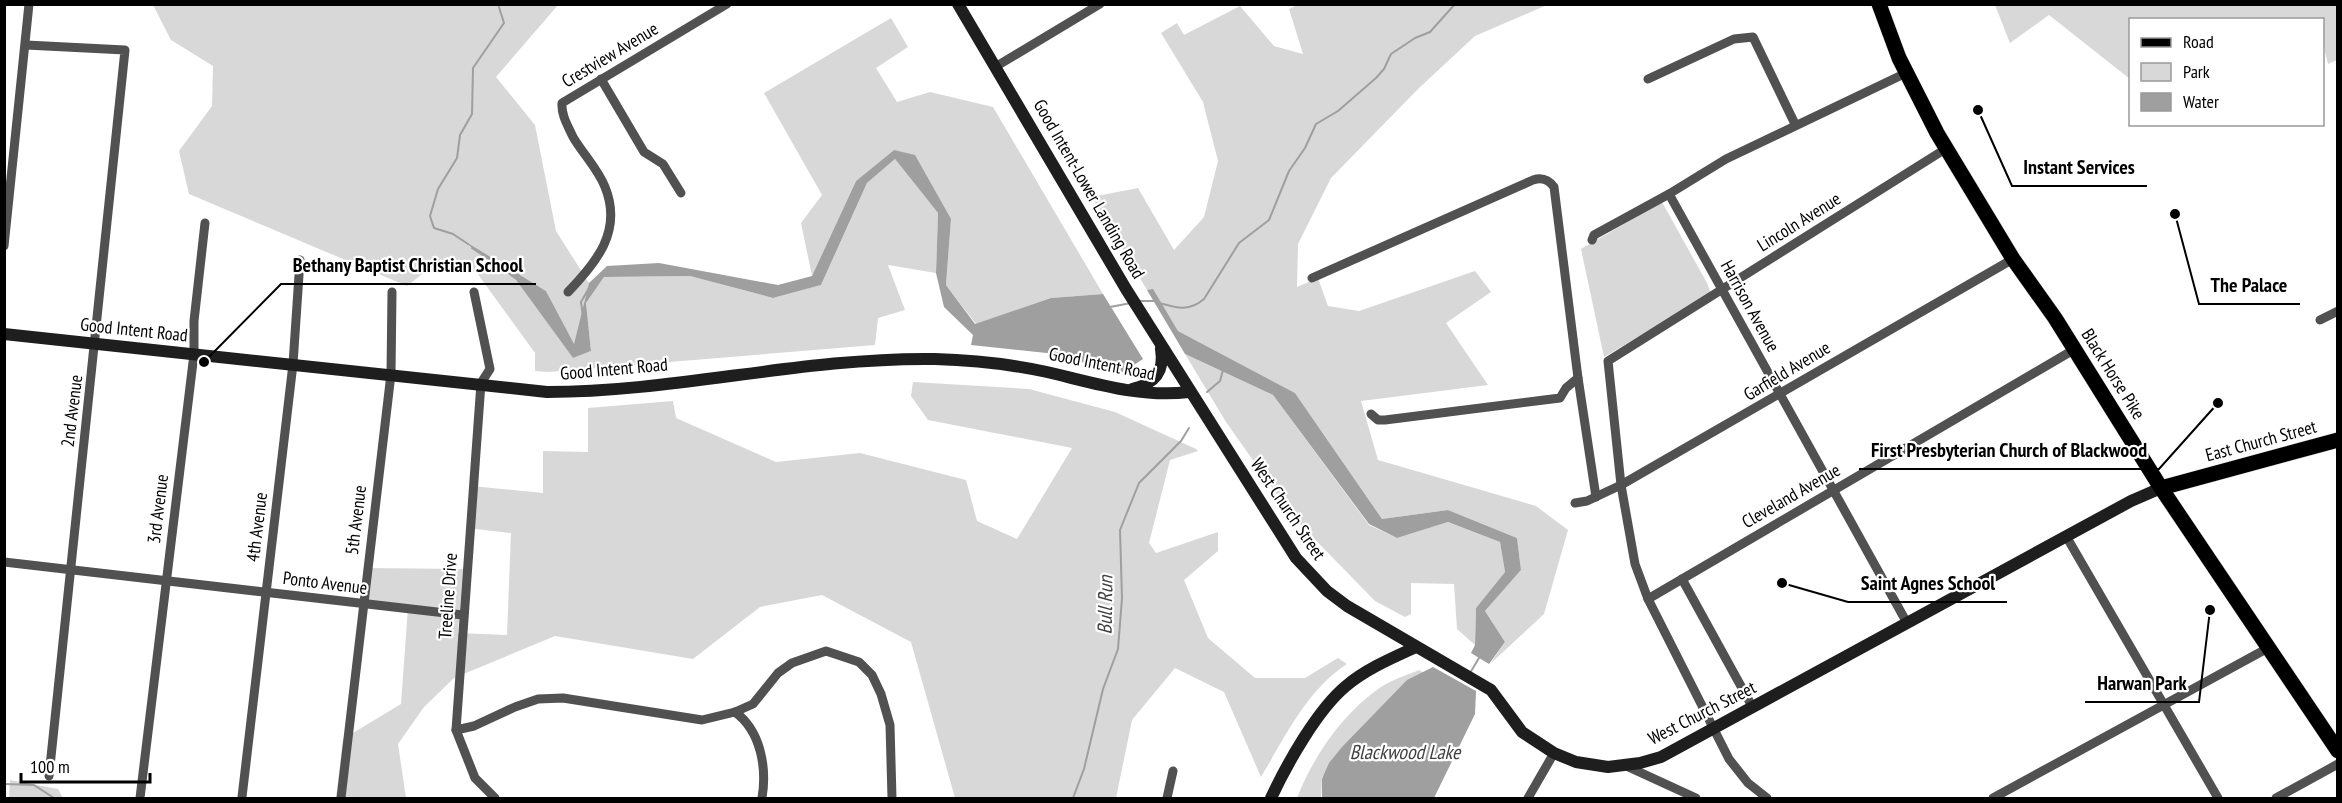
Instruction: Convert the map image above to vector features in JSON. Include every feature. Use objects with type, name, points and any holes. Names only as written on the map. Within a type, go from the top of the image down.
[{"type":"main road","name":"Good Intent-Lower Landing Road","points":[[958,4],[1189,392]]},
{"type":"main road","name":"Black Horse Pike","points":[[1879,4],[1906,73],[1947,148],[2013,259],[2075,349],[2161,488],[2337,751]]},
{"type":"main road","name":"Good Intent Road","points":[[4,334],[481,383],[538,391],[592,392],[789,368],[897,359],[936,359],[1015,366],[1124,390],[1157,394],[1189,392]]},
{"type":"main road","points":[[1124,390],[1144,386],[1158,377],[1162,363],[1159,342]]},
{"type":"main road","name":"West Church Street","points":[[1189,392],[1296,558],[1312,577],[1347,606],[1498,697],[1527,736],[1554,753],[1591,766],[1624,765],[1661,757],[2131,501],[2161,488]]},
{"type":"main road","name":"East Church Street","points":[[2161,488],[2337,440]]},
{"type":"main road","points":[[1271,798],[1311,731],[1342,690],[1376,666],[1416,647]]},
{"type":"street","points":[[4,246],[29,4]]},
{"type":"street","name":"Crestview Avenue","points":[[568,292],[596,263],[604,248],[611,208],[605,187],[568,127],[561,110],[562,103],[727,4]]},
{"type":"street","points":[[995,67],[1100,4]]},
{"type":"street","points":[[1648,79],[1745,36],[1753,37],[1795,124]]},
{"type":"street","name":"2nd Avenue","points":[[26,45],[125,50],[49,776]]},
{"type":"street","points":[[1592,240],[1594,235],[1669,195],[1726,159],[1795,124],[1906,73]]},
{"type":"street","points":[[601,79],[644,152],[663,164],[681,193]]},
{"type":"street","name":"Lincoln Avenue","points":[[1622,485],[1608,362],[1947,148]]},
{"type":"street","points":[[1312,279],[1540,178],[1554,187],[1578,378],[1596,497]]},
{"type":"street","name":"Harrison Avenue","points":[[1669,195],[1906,623]]},
{"type":"street","name":"3rd Avenue","points":[[140,798],[194,354],[194,321],[205,223]]},
{"type":"street","name":"Garfield Avenue","points":[[1575,503],[1596,497],[1622,485],[2013,259]]},
{"type":"street","name":"4th Avenue","points":[[242,798],[293,364],[300,260]]},
{"type":"street","name":"5th Avenue","points":[[341,798],[391,374],[392,292]]},
{"type":"street","name":"Treeline Drive","points":[[474,292],[490,369],[481,383],[456,730],[475,778],[495,798]]},
{"type":"street","points":[[2320,320],[2337,311]]},
{"type":"street","name":"Cleveland Avenue","points":[[1648,599],[2075,349]]},
{"type":"street","points":[[1371,414],[1378,420],[1385,420],[1560,398],[1566,388],[1578,378]]},
{"type":"street","points":[[1622,485],[1635,564],[1648,599],[1716,729],[1729,759],[1748,783],[1767,798]]},
{"type":"street","points":[[2066,536],[2218,798]]},
{"type":"street","name":"Ponto Avenue","points":[[4,562],[463,615]]},
{"type":"street","points":[[1682,579],[1753,708]]},
{"type":"street","points":[[1993,798],[2268,648]]},
{"type":"street","points":[[456,730],[474,726],[514,707],[538,699],[563,698],[702,720],[753,705],[778,673],[792,663],[826,651],[859,662],[872,675],[881,694],[890,725],[892,798]]},
{"type":"street","points":[[735,712],[757,735],[764,788],[762,798]]},
{"type":"street","points":[[1528,798],[1554,753]]},
{"type":"street","points":[[2276,798],[2337,764]]},
{"type":"street","points":[[1624,765],[1696,798]]},
{"type":"street","points":[[1167,798],[1173,771]]},
{"type":"green space","points":[[153,5],[558,5],[496,77],[535,125],[556,231],[589,283],[574,345],[546,291],[462,241],[516,280],[573,358],[591,351],[586,303],[604,277],[690,276],[773,298],[821,285],[867,183],[895,159],[938,213],[936,273],[888,265],[905,310],[878,318],[875,345],[548,372],[535,371],[535,353],[477,273],[439,261],[407,286],[189,194],[179,151],[212,106],[213,66],[171,40]]},
{"type":"green space","points":[[1297,5],[1547,5],[1475,36],[1419,88],[1331,178],[1298,244],[1297,287],[1318,278],[1328,306],[1359,311],[1475,271],[1491,292],[1446,323],[1488,385],[1361,401],[1378,460],[1536,506],[1568,530],[1544,614],[1490,664],[1505,642],[1485,611],[1521,570],[1517,538],[1448,510],[1382,519],[1295,393],[1178,331],[1153,290],[1147,290],[1092,197],[1138,188],[1174,250],[1204,217],[1218,161],[1203,102],[1161,33],[1177,23],[1184,35],[1240,6],[1274,46],[1303,54],[1289,9]]},
{"type":"green space","points":[[1995,5],[2337,5],[2337,60],[2328,64],[2324,48],[2324,18],[2129,18],[2129,78],[2049,15],[2010,43]]},
{"type":"green space","points":[[891,18],[908,47],[876,68],[897,102],[930,92],[993,107],[1103,294],[1051,298],[976,324],[946,285],[951,219],[894,150],[856,181],[812,276],[801,223],[822,195],[764,93]]},
{"type":"green space","points":[[1662,202],[1711,294],[1604,357],[1581,249]]},
{"type":"green space","points":[[1185,354],[1273,395],[1369,525],[1397,538],[1448,522],[1500,542],[1505,572],[1476,608],[1475,645],[1457,629],[1454,584],[1411,583],[1411,614],[1405,617],[1375,601],[1293,517],[1226,422]]},
{"type":"green space","points":[[913,382],[1029,389],[1115,412],[1198,451],[1170,460],[1149,543],[1156,553],[1218,532],[1218,551],[1184,580],[1208,638],[1255,678],[1305,678],[1338,658],[1347,664],[1320,687],[1298,715],[1261,777],[1224,692],[1175,668],[1132,720],[1116,798],[955,798],[911,642],[822,595],[760,607],[693,659],[555,636],[454,678],[424,707],[398,744],[406,798],[336,798],[343,739],[401,704],[408,607],[361,601],[364,568],[463,569],[458,633],[507,635],[511,533],[467,528],[471,486],[543,493],[543,451],[588,452],[588,408],[673,401],[676,418],[776,462],[860,453],[966,480],[977,521],[1017,539],[1072,448],[928,420],[911,396]]},
{"type":"green space","points":[[1419,670],[1426,674],[1322,778],[1321,798],[1297,798],[1321,751],[1354,709],[1381,687]]},
{"type":"green space","points":[[10,780],[58,789],[63,798],[9,798]]},
{"type":"water","points":[[894,150],[915,155],[951,219],[946,285],[975,324],[1051,298],[1103,294],[1143,359],[1120,374],[1056,354],[971,345],[973,335],[944,307],[936,273],[938,213],[895,159],[867,183],[821,285],[773,298],[690,276],[604,277],[586,303],[591,351],[573,358],[516,280],[453,234],[546,291],[574,344],[589,283],[607,266],[659,263],[778,285],[812,276],[856,181]]},
{"type":"water","points":[[1153,289],[1178,331],[1295,393],[1382,519],[1448,510],[1517,538],[1521,570],[1485,611],[1505,642],[1489,664],[1471,653],[1475,645],[1476,608],[1505,572],[1500,542],[1448,522],[1397,538],[1369,524],[1273,395],[1185,354],[1147,290]]},
{"type":"water","name":"Blackwood Lake","points":[[1433,667],[1476,691],[1475,714],[1434,798],[1322,798],[1322,779],[1329,763],[1342,747],[1407,680]]},
{"type":"waterway","points":[[468,244],[453,234],[434,228],[430,216],[438,189],[457,158],[460,135],[472,114],[473,68],[504,23],[498,4]]},
{"type":"waterway","points":[[1159,303],[1188,307],[1204,299],[1239,243],[1269,220],[1289,171],[1305,148],[1316,124],[1338,111],[1376,78],[1384,69],[1391,54],[1415,38],[1430,32],[1455,4]]},
{"type":"waterway","points":[[472,248],[487,258]]},
{"type":"waterway","points":[[496,261],[519,275]]},
{"type":"waterway","points":[[583,316],[581,302],[589,288]]},
{"type":"waterway","points":[[1139,301],[1154,301]]},
{"type":"waterway","points":[[1110,307],[1131,303]]},
{"type":"waterway","name":"Bull Run","points":[[1207,392],[1220,381],[1223,370]]},
{"type":"waterway","name":"Bull Run","points":[[1073,798],[1084,769],[1103,689],[1118,649],[1122,598],[1120,530],[1139,483],[1181,441],[1189,428]]},
{"type":"waterway","points":[[1470,673],[1479,658]]},
{"type":"waterway","points":[[4,784],[34,785],[54,798]]},
{"type":"place","name":"Instant Services","points":[[1978,110]]},
{"type":"place","name":"The Palace","points":[[2175,214]]},
{"type":"place","name":"Bethany Baptist Christian School","points":[[204,362]]},
{"type":"place","name":"First Presbyterian Church of Blackwood","points":[[2218,403]]},
{"type":"place","name":"Saint Agnes School","points":[[1782,583]]},
{"type":"place","name":"Harwan Park","points":[[2210,610]]}]
